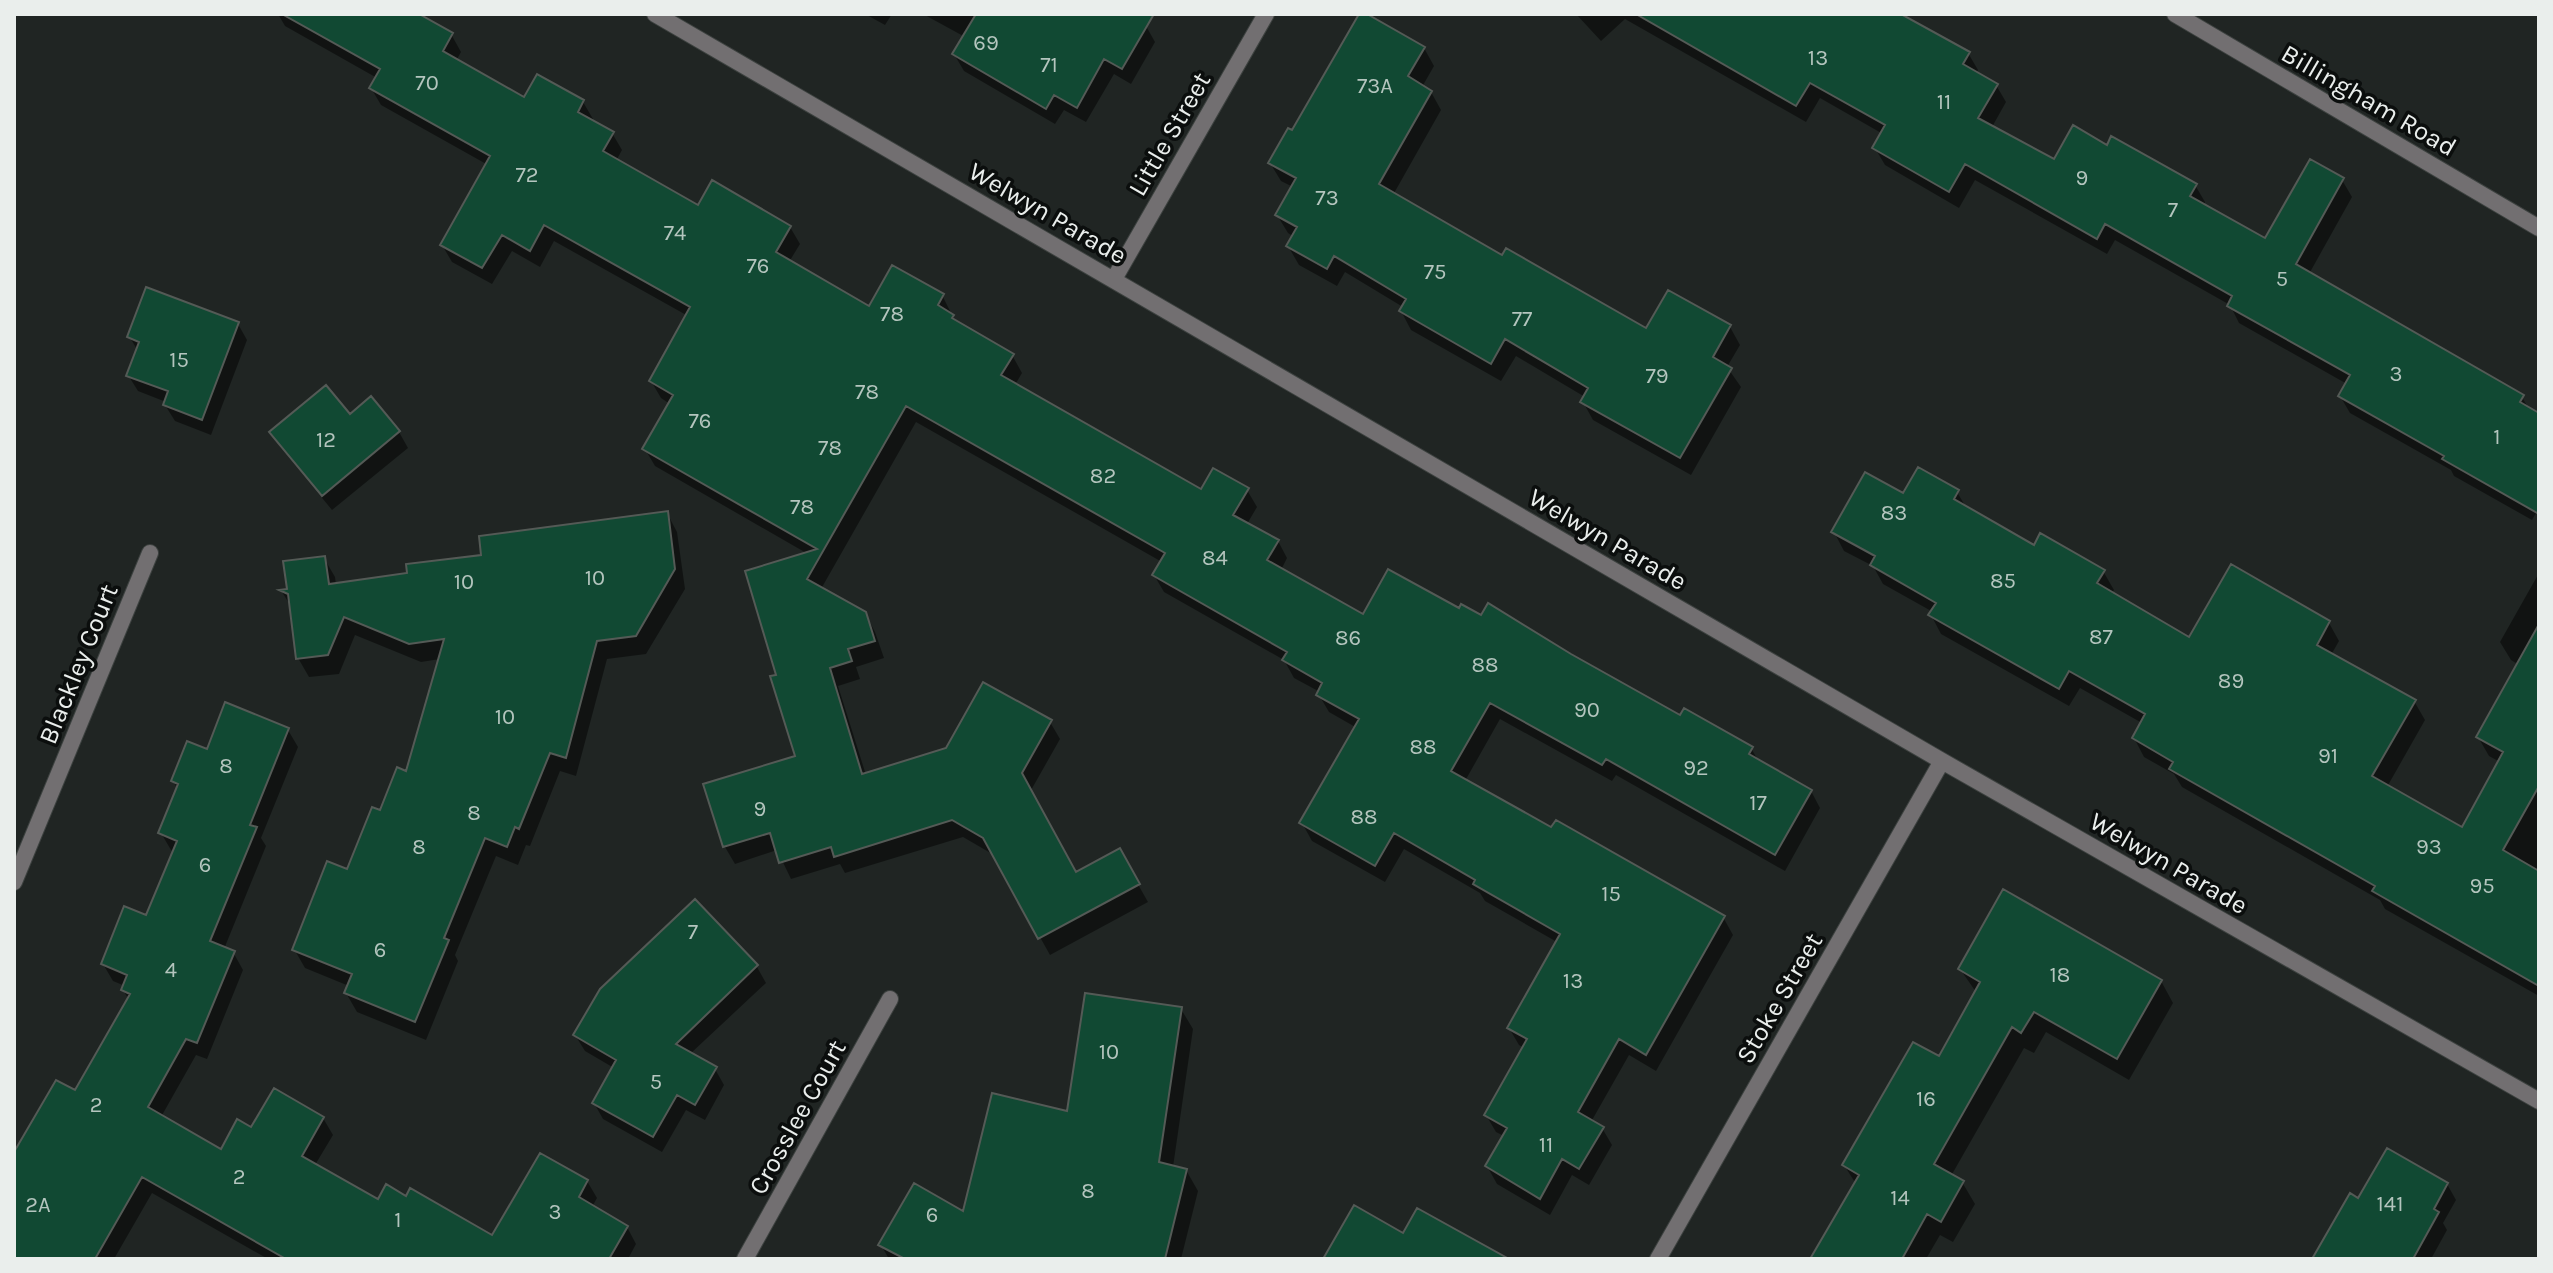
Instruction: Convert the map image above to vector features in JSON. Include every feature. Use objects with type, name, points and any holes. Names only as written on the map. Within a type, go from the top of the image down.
[{"type":"street","name":"Welwyn Parade","points":[[655,14],[1942,761],[2539,1101]]},
{"type":"street","name":"Little Street","points":[[1114,279],[1266,14]]},
{"type":"street","name":"Billingham Road","points":[[2175,14],[2539,228]]},
{"type":"street","name":"Blackley Court","points":[[14,882],[150,553]]},
{"type":"street","name":"Stoke Street","points":[[1658,1259],[1942,761]]},
{"type":"street","name":"Crosslee Court","points":[[745,1259],[890,999]]},
{"type":"building","points":[[282,14],[419,14],[453,33],[443,51],[524,97],[537,74],[584,100],[578,112],[614,132],[603,151],[698,205],[712,180],[791,226],[776,252],[869,306],[892,265],[944,294],[938,305],[954,315],[952,318],[1014,354],[1001,375],[1201,489],[1213,468],[1249,488],[1233,515],[1279,540],[1267,560],[1363,614],[1388,569],[1459,608],[1461,604],[1481,615],[1488,603],[1680,715],[1684,708],[1753,747],[1749,754],[1812,790],[1775,855],[1606,759],[1602,765],[1490,703],[1451,771],[1551,827],[1556,820],[1725,916],[1646,1055],[1619,1039],[1578,1112],[1604,1127],[1579,1169],[1562,1159],[1540,1199],[1485,1166],[1507,1128],[1484,1115],[1527,1039],[1507,1028],[1560,934],[1473,884],[1475,880],[1394,833],[1375,866],[1299,823],[1359,719],[1316,695],[1322,683],[1282,660],[1287,652],[1152,575],[1165,553],[906,406],[807,579],[866,612],[875,641],[848,649],[852,661],[830,668],[862,774],[946,748],[983,682],[1052,720],[1022,773],[1076,872],[1120,848],[1140,884],[1038,939],[983,838],[952,820],[834,857],[831,847],[779,863],[770,833],[723,847],[703,784],[795,756],[770,676],[776,675],[745,571],[817,549],[642,449],[673,395],[649,381],[690,307],[544,225],[530,251],[502,235],[482,268],[440,245],[490,156],[369,88],[380,69]]},
{"type":"building","points":[[976,14],[1154,14],[1122,69],[1104,59],[1077,108],[1054,95],[1046,109],[952,54]]},
{"type":"building","points":[[1359,14],[1367,14],[1425,47],[1408,76],[1432,91],[1379,184],[1502,255],[1506,248],[1646,328],[1668,290],[1731,325],[1713,357],[1732,368],[1680,458],[1580,402],[1588,388],[1505,339],[1491,364],[1399,311],[1406,299],[1334,256],[1327,269],[1286,246],[1297,227],[1275,215],[1296,178],[1268,163],[1288,128],[1292,130]]},
{"type":"building","points":[[1636,14],[1901,14],[1970,52],[1963,64],[1998,84],[1978,118],[2054,159],[2073,125],[2107,145],[2111,136],[2197,184],[2190,196],[2265,238],[2310,159],[2344,178],[2296,264],[2524,395],[2520,402],[2539,413],[2539,514],[2338,396],[2350,375],[2227,306],[2232,296],[2105,224],[2097,239],[1965,164],[1949,192],[1872,148],[1885,125],[1810,83],[1796,106]]},
{"type":"building","points":[[146,287],[239,322],[202,420],[163,405],[168,391],[126,376],[139,342],[127,337]]},
{"type":"building","points":[[326,385],[350,414],[371,396],[400,431],[322,496],[269,432]]},
{"type":"building","points":[[1918,467],[1959,490],[1954,499],[2034,545],[2040,533],[2105,570],[2097,583],[2189,637],[2231,564],[2330,621],[2317,645],[2416,700],[2372,776],[2462,827],[2503,752],[2476,737],[2539,624],[2539,786],[2503,850],[2539,871],[2539,986],[2372,891],[2375,886],[2169,769],[2173,762],[2132,738],[2145,714],[2069,671],[2059,689],[1928,615],[1936,603],[1870,565],[1875,556],[1831,532],[1865,472],[1903,493]]},
{"type":"building","points":[[668,511],[675,569],[636,636],[597,641],[566,758],[550,753],[519,829],[515,827],[507,847],[485,838],[444,938],[449,940],[415,1022],[344,993],[352,974],[292,950],[327,861],[347,869],[372,807],[380,810],[397,767],[406,771],[444,639],[409,644],[344,617],[328,655],[296,659],[288,594],[279,590],[287,589],[283,561],[325,556],[329,584],[407,573],[406,564],[481,555],[479,536]]},
{"type":"building","points":[[225,702],[289,728],[250,825],[257,827],[210,941],[235,951],[197,1043],[186,1039],[148,1107],[221,1149],[237,1119],[251,1127],[274,1088],[324,1117],[302,1156],[378,1199],[386,1184],[406,1196],[410,1188],[492,1235],[540,1153],[588,1180],[579,1197],[628,1226],[609,1259],[286,1259],[142,1177],[95,1259],[14,1259],[14,1152],[56,1080],[75,1090],[130,994],[121,990],[127,975],[101,964],[124,906],[146,915],[177,841],[158,833],[178,784],[171,781],[187,741],[207,749]]},
{"type":"building","points":[[2003,889],[2162,980],[2117,1059],[2034,1012],[2021,1033],[2012,1027],[1934,1164],[1964,1181],[1941,1222],[1927,1214],[1902,1259],[1810,1259],[1859,1175],[1842,1165],[1913,1042],[1939,1056],[1980,982],[1958,969]]},
{"type":"building","points":[[695,899],[758,965],[676,1044],[717,1067],[695,1105],[677,1095],[653,1137],[592,1103],[616,1060],[573,1035],[600,989]]},
{"type":"building","points":[[1085,993],[1182,1007],[1159,1162],[1187,1169],[1165,1259],[905,1259],[878,1245],[914,1183],[963,1211],[992,1093],[1067,1111]]},
{"type":"building","points":[[2387,1148],[2448,1183],[2434,1209],[2439,1212],[2413,1259],[2312,1259],[2350,1193],[2358,1198]]},
{"type":"building","points":[[1354,1205],[1403,1233],[1417,1208],[1509,1259],[1323,1259]]}]
